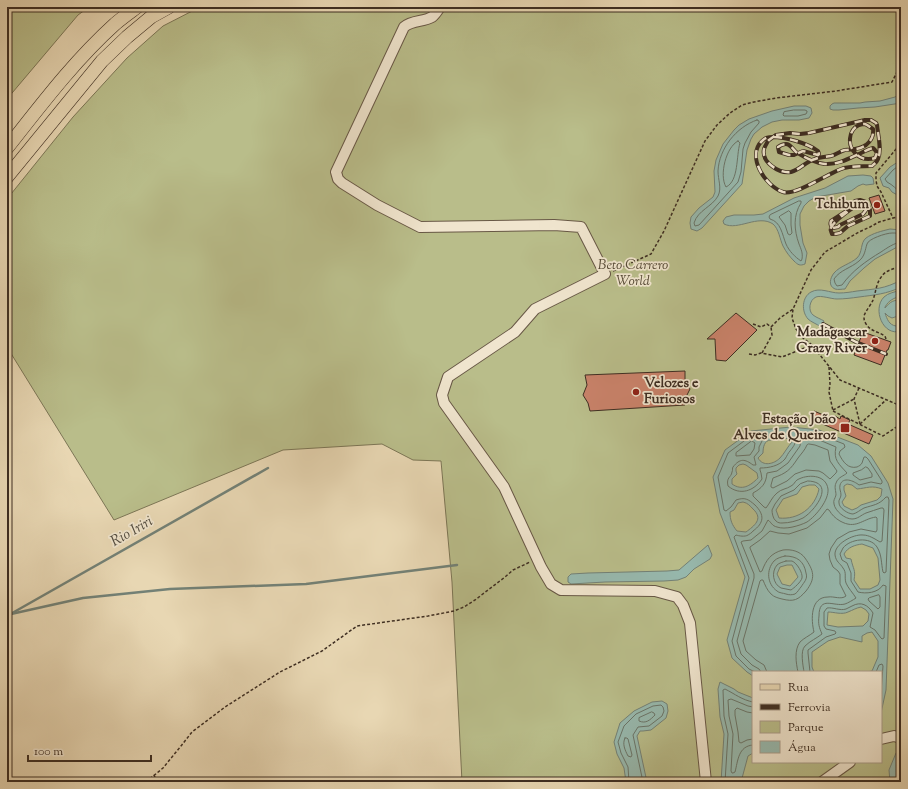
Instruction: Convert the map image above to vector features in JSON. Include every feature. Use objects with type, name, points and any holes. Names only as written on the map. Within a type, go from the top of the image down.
[{"type":"main road","points":[[7,148],[60,82],[89,49],[115,24],[137,7]]},
{"type":"main road","points":[[7,177],[102,61],[127,37],[152,17],[169,7]]},
{"type":"lane","points":[[440,7],[430,18],[410,23],[404,27],[336,172],[338,179],[377,205],[420,227],[554,225],[581,227],[606,274],[535,309],[515,332],[448,378],[442,395],[444,403],[504,487],[550,584],[561,590],[654,591],[677,597],[684,606],[690,622],[706,782]]},
{"type":"lane","points":[[882,739],[894,736],[901,738]]},
{"type":"lane","points":[[822,782],[849,763]]},
{"type":"path","points":[[606,274],[651,254],[664,231],[705,142],[717,125],[730,113],[742,105],[754,102],[892,82],[901,64]]},
{"type":"path","points":[[893,218],[877,186],[876,173],[897,148],[901,148]]},
{"type":"path","points":[[901,216],[879,222],[825,252],[811,270],[793,309],[792,318],[796,329],[840,380],[901,406]]},
{"type":"path","points":[[886,339],[885,336],[872,331],[864,319],[873,300],[876,286],[882,275],[901,266]]},
{"type":"path","points":[[771,328],[780,318],[793,309]]},
{"type":"path","points":[[753,324],[761,327],[768,324],[771,328],[772,335],[762,353]]},
{"type":"path","points":[[749,354],[754,355],[762,353],[782,357],[812,346]]},
{"type":"path","points":[[828,366],[830,384],[829,392],[832,411]]},
{"type":"path","points":[[832,411],[854,399],[859,388]]},
{"type":"path","points":[[854,399],[860,424]]},
{"type":"path","points":[[860,424],[886,400]]},
{"type":"path","points":[[832,411],[884,436],[901,424]]},
{"type":"path","points":[[146,782],[162,768],[192,732],[225,707],[280,672],[322,651],[357,626],[454,611],[475,600],[513,570],[538,559]]},
{"type":"path","points":[[154,775],[157,782]]},
{"type":"green space","points":[[7,7],[89,7],[78,15],[7,99]]},
{"type":"green space","name":"Beto Carrero World","points":[[200,7],[901,7],[901,782],[462,782],[452,582],[441,461],[413,460],[382,444],[283,450],[114,520],[7,347],[7,199],[73,117],[127,58],[163,26]]},
{"type":"water","points":[[901,93],[901,103],[875,107],[839,110],[830,109],[830,106],[834,103],[880,101],[895,97]]},
{"type":"water","points":[[794,106],[806,106],[811,108],[812,113],[809,118],[772,122],[762,127],[754,134],[747,150],[742,184],[702,228],[697,231],[691,229],[691,217],[699,208],[713,197],[715,192],[714,171],[716,160],[723,144],[734,130],[749,119],[772,111]]},
{"type":"water","points":[[901,160],[901,197],[892,192],[889,188],[883,186],[880,178],[890,167]]},
{"type":"water","points":[[848,176],[871,176],[874,184],[863,184],[851,191],[816,197],[804,206],[800,214],[800,225],[803,243],[807,253],[805,264],[800,265],[794,261],[785,250],[775,226],[767,221],[755,221],[735,226],[724,224],[723,221],[726,217],[734,215],[763,214],[794,198],[825,188]]},
{"type":"water","points":[[890,229],[901,230],[901,245],[875,259],[850,281],[845,289],[836,289],[831,286],[831,279],[836,271],[859,256],[863,242],[866,238],[875,233]]},
{"type":"water","points":[[901,280],[901,287],[880,294],[842,299],[821,296],[814,298],[811,303],[810,311],[813,315],[824,321],[821,327],[808,319],[804,312],[804,301],[808,294],[814,291],[821,290],[836,293],[848,292],[879,288]]},
{"type":"water","points":[[901,290],[901,296],[892,300],[885,307],[894,301],[901,301],[901,315],[892,318],[885,313],[890,323],[896,326],[901,324],[901,331],[895,332],[889,330],[881,321],[879,308],[884,297]]},
{"type":"water","points":[[791,427],[819,430],[858,445],[871,456],[888,483],[893,499],[886,690],[882,708],[882,671],[872,671],[878,657],[878,641],[872,632],[862,636],[862,642],[840,637],[828,641],[812,652],[812,667],[814,671],[752,671],[752,675],[732,658],[727,640],[745,577],[720,513],[713,477],[725,450],[751,431]],"holes":[[[784,438],[790,439],[792,442],[780,458],[769,464],[760,461],[758,458],[763,453],[765,443],[767,441]],[[739,465],[746,465],[757,473],[758,478],[746,487],[739,487],[732,484],[732,479],[737,474],[736,468]],[[847,484],[852,485],[857,489],[872,487],[882,489],[881,496],[877,500],[861,505],[852,510],[844,506],[842,502],[846,496],[844,486]],[[815,485],[819,489],[814,502],[799,515],[779,518],[776,510],[783,499],[797,494],[802,487]],[[738,503],[746,503],[758,516],[757,522],[746,532],[737,531],[730,518],[730,512],[734,510]],[[862,544],[873,548],[878,558],[880,580],[878,585],[870,589],[860,589],[854,580],[855,577],[851,559],[846,558],[844,554],[850,548]],[[792,565],[798,577],[790,586],[782,584],[777,574],[780,567]],[[861,607],[869,614],[868,621],[863,626],[838,627],[827,625],[828,612],[843,613]]]},
{"type":"water","points":[[708,545],[712,555],[710,559],[694,569],[686,577],[678,580],[571,584],[568,582],[568,577],[571,574],[679,570]]},
{"type":"water","points":[[720,682],[752,698],[752,754],[748,756],[741,782],[721,782],[724,734],[720,717],[718,689]]},
{"type":"water","points":[[662,701],[667,704],[668,711],[666,718],[651,730],[640,731],[637,736],[647,782],[626,782],[624,768],[617,754],[614,742],[620,723],[634,711],[652,702]]},
{"type":"water","points":[[901,750],[901,782],[890,782],[889,770],[896,753]]},
{"type":"building","name":"Tchibum","points":[[879,195],[885,211],[875,214],[869,198]]},
{"type":"building","points":[[736,313],[757,330],[726,361],[716,360],[715,339],[707,339]]},
{"type":"building","points":[[863,332],[891,342],[881,365],[854,355]]},
{"type":"building","name":"Velozes e Furiosos","points":[[685,371],[685,380],[690,389],[686,397],[685,405],[590,411],[588,403],[583,395],[587,385],[585,375]]},
{"type":"building","name":"Estação João Alves de Queiroz","points":[[814,411],[833,419],[835,416],[840,419],[841,416],[850,420],[848,424],[873,435],[869,444],[811,419]]},
{"type":"waterway","name":"Rio Iriri","points":[[7,616],[268,468]]},
{"type":"waterway","points":[[11,614],[83,598],[170,589],[306,584],[457,565]]},
{"type":"railway","points":[[776,135],[769,140],[768,141],[764,149],[765,158],[768,163],[776,169],[786,172],[794,171],[808,162],[812,160],[817,158],[831,156],[845,150],[851,150],[853,149],[858,149],[863,147],[872,138],[873,129],[866,124],[862,124],[855,127],[851,134],[850,143],[851,147],[853,151],[856,154],[858,156],[865,159],[875,158],[877,153],[873,148],[867,150],[866,151],[861,153],[857,155],[853,157],[839,162],[825,164],[817,162],[814,161],[810,160],[802,156],[799,154],[796,152],[788,144],[778,147],[779,152],[789,155],[794,155],[803,151],[819,154],[818,151],[808,145],[778,137],[772,137],[766,138],[758,147],[756,154],[757,162],[764,177],[770,184],[783,192],[789,192],[804,187],[844,168],[854,166],[872,166],[877,161],[879,155],[880,147],[877,125],[871,120],[865,120],[809,133],[776,135]]},
{"type":"railway","points":[[833,228],[832,227],[831,226],[830,224],[831,221],[848,210],[855,201],[860,200],[866,202],[870,210],[870,216],[848,226],[840,233],[832,234],[831,228],[833,225],[849,210],[861,203],[866,207],[863,214],[838,227],[833,228]]},
{"type":"railway","points":[[823,324],[856,342],[886,354]]},
{"type":"place","name":"Tchibum","points":[[877,205]]},
{"type":"place","name":"Madagascar Crazy River","points":[[875,341]]},
{"type":"place","name":"Velozes e Furiosos","points":[[636,392]]},
{"type":"place","name":"Estação João Alves de Queiroz","points":[[845,428]]}]
